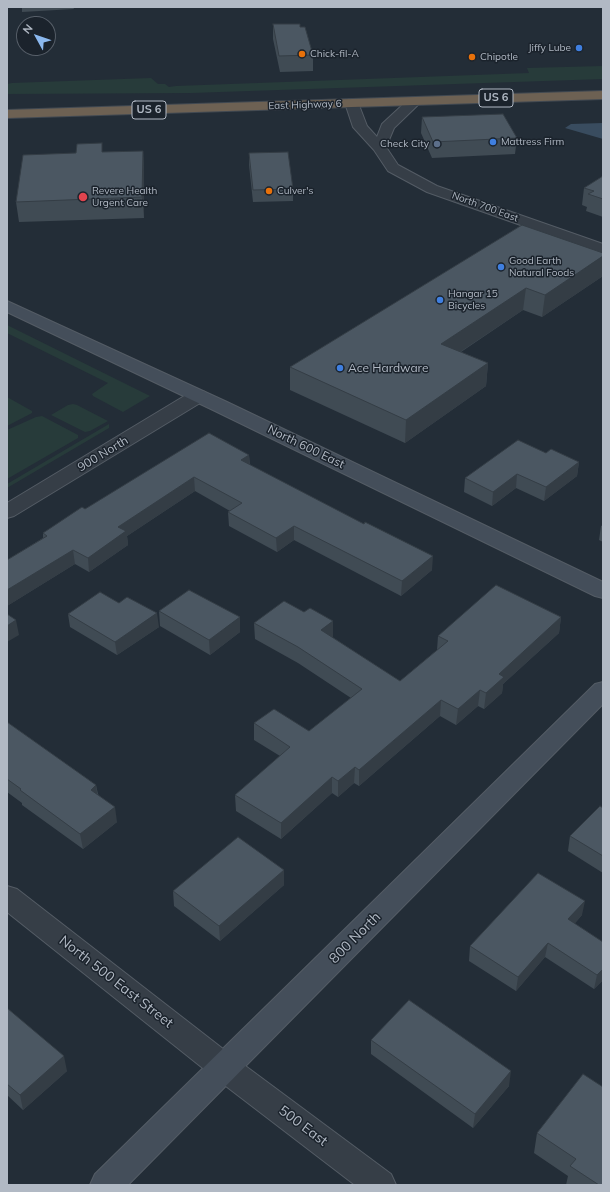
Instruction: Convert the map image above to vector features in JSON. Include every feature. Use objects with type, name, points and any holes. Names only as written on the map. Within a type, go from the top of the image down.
[{"type":"highway","name":"East Highway 6","points":[[7,114],[603,95]]},
{"type":"street","points":[[379,147],[387,127],[415,101]]},
{"type":"street","name":"North 700 East","points":[[352,103],[360,127],[379,147],[392,168],[422,184],[603,249]]},
{"type":"street","name":"North 600 East","points":[[7,306],[198,396],[603,592]]},
{"type":"street","name":"900 North","points":[[7,512],[198,396]]},
{"type":"street","name":"800 North","points":[[106,1185],[603,690]]},
{"type":"street","name":"North 500 East Street","points":[[7,897],[225,1068]]},
{"type":"street","name":"500 East","points":[[225,1068],[380,1185]]},
{"type":"green space","points":[[603,66],[603,79],[191,93],[7,94],[7,84],[12,83],[151,78],[158,84],[165,84],[169,87],[529,73],[527,68]]},
{"type":"green space","points":[[7,325],[150,396],[123,412],[93,396],[92,394],[108,383],[7,333]]},
{"type":"green space","points":[[7,397],[32,411],[32,413],[7,426]]},
{"type":"green space","points":[[73,404],[108,421],[90,431],[85,432],[51,415],[68,405]]},
{"type":"green space","points":[[42,416],[78,435],[78,438],[7,479],[7,430],[36,417]]},
{"type":"green space","points":[[109,424],[109,428],[7,488],[7,484]]},
{"type":"water","points":[[603,123],[603,139],[565,128],[571,124]]},
{"type":"building","points":[[273,24],[300,24],[300,27],[305,27],[313,55],[279,56]]},
{"type":"building","points":[[503,114],[517,138],[433,142],[422,117]]},
{"type":"building","points":[[102,143],[102,152],[143,151],[142,197],[16,202],[23,155],[76,153],[77,144]]},
{"type":"building","points":[[288,152],[293,189],[253,190],[249,153]]},
{"type":"building","points":[[603,176],[603,199],[588,194],[594,191],[584,188]]},
{"type":"building","points":[[522,225],[603,253],[603,256],[545,295],[526,288],[441,344],[488,363],[406,420],[290,367]]},
{"type":"building","points":[[209,433],[249,455],[241,460],[364,524],[365,522],[433,556],[402,581],[294,526],[276,538],[228,512],[242,503],[194,477],[118,527],[126,531],[88,558],[73,550],[7,590],[7,560],[47,536],[43,533],[82,507],[85,509]]},
{"type":"building","points":[[518,440],[546,453],[551,449],[579,462],[546,487],[517,474],[493,492],[465,478]]},
{"type":"building","points":[[496,585],[561,617],[499,674],[504,677],[486,693],[480,690],[458,709],[441,700],[359,770],[355,767],[338,781],[332,777],[281,823],[235,795],[290,747],[254,723],[274,709],[309,731],[362,689],[298,647],[254,623],[284,601],[304,612],[310,608],[333,621],[321,630],[400,681],[448,641],[438,636]]},
{"type":"building","points":[[189,590],[240,617],[209,640],[159,611]]},
{"type":"building","points":[[100,592],[119,603],[127,597],[157,613],[115,642],[68,614]]},
{"type":"building","points":[[7,614],[16,620],[7,626]]},
{"type":"building","points":[[7,722],[96,785],[91,790],[115,807],[80,834],[20,790],[21,789],[7,779]]},
{"type":"building","points":[[600,806],[603,808],[603,856],[570,836]]},
{"type":"building","points":[[238,837],[284,870],[219,926],[173,891]]},
{"type":"building","points":[[538,873],[585,901],[568,919],[603,942],[603,969],[597,975],[548,943],[518,977],[470,946]]},
{"type":"building","points":[[409,1000],[511,1071],[475,1114],[371,1040]]},
{"type":"building","points":[[7,1008],[64,1056],[20,1095],[7,1084]]},
{"type":"building","points":[[583,1074],[603,1087],[603,1185],[599,1185],[570,1166],[576,1159],[537,1133]]},
{"type":"place","name":"Jiffy Lube","points":[[579,48]]},
{"type":"place","name":"Chick-fil-A","points":[[302,54]]},
{"type":"place","name":"Chipotle","points":[[472,57]]},
{"type":"place","name":"Mattress Firm","points":[[493,142]]},
{"type":"place","name":"Check City","points":[[437,144]]},
{"type":"place","name":"Culver's","points":[[269,191]]},
{"type":"place","name":"Revere Health Urgent Care","points":[[83,197]]},
{"type":"place","name":"Good Earth Natural Foods","points":[[501,267]]},
{"type":"place","name":"Hangar 15 Bicycles","points":[[440,300]]},
{"type":"place","name":"Ace Hardware","points":[[340,368]]}]
